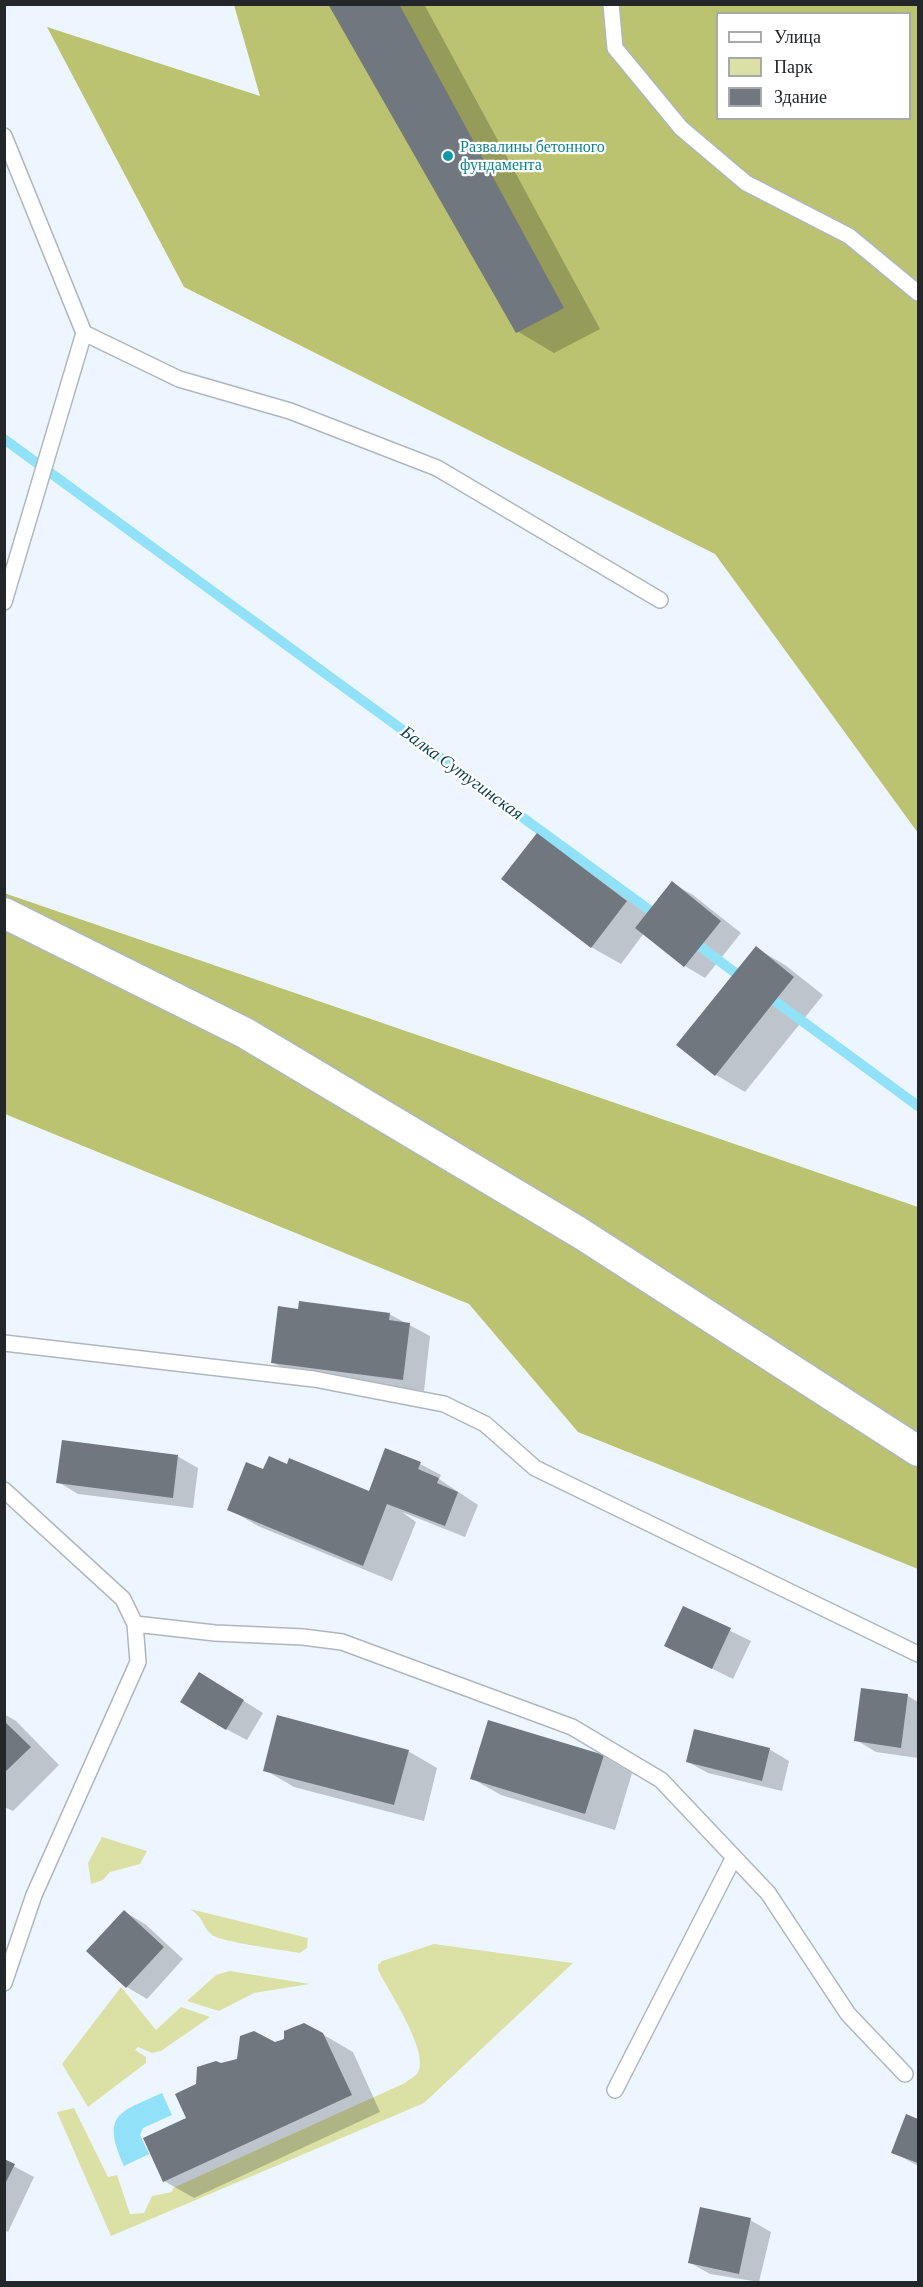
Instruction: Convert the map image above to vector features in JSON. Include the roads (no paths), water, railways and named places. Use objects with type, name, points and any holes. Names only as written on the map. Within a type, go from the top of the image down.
[{"type":"street","points":[[4,912],[255,1039],[580,1233],[918,1451]]},
{"type":"lane","points":[[611,4],[615,48],[681,128],[746,183],[849,236],[918,293]]},
{"type":"lane","points":[[4,136],[84,333],[4,602]]},
{"type":"lane","points":[[84,333],[179,380],[290,411],[437,468],[660,600]]},
{"type":"lane","points":[[4,1343],[314,1379],[444,1404],[485,1424],[535,1468],[918,1654]]},
{"type":"lane","points":[[4,1490],[123,1599],[135,1624],[138,1662],[34,1895],[8,1962],[4,1983]]},
{"type":"lane","points":[[135,1624],[215,1633],[342,1642],[572,1727],[661,1780],[768,1893],[848,2014],[905,2074]]},
{"type":"lane","points":[[615,2090],[734,1857]]},
{"type":"water","points":[[162,2093],[172,2115],[143,2128],[140,2135],[149,2154],[124,2166],[117,2149],[114,2125],[125,2111]]},
{"type":"waterway","name":"Балка Сутугинская","points":[[4,439],[659,917]]},
{"type":"waterway","name":"Балка Сутугинская","points":[[689,938],[746,981]]},
{"type":"waterway","name":"Балка Сутугинская","points":[[764,993],[918,1106]]},
{"type":"place","name":"Развалины бетонного фундамента","points":[[448,156]]}]
